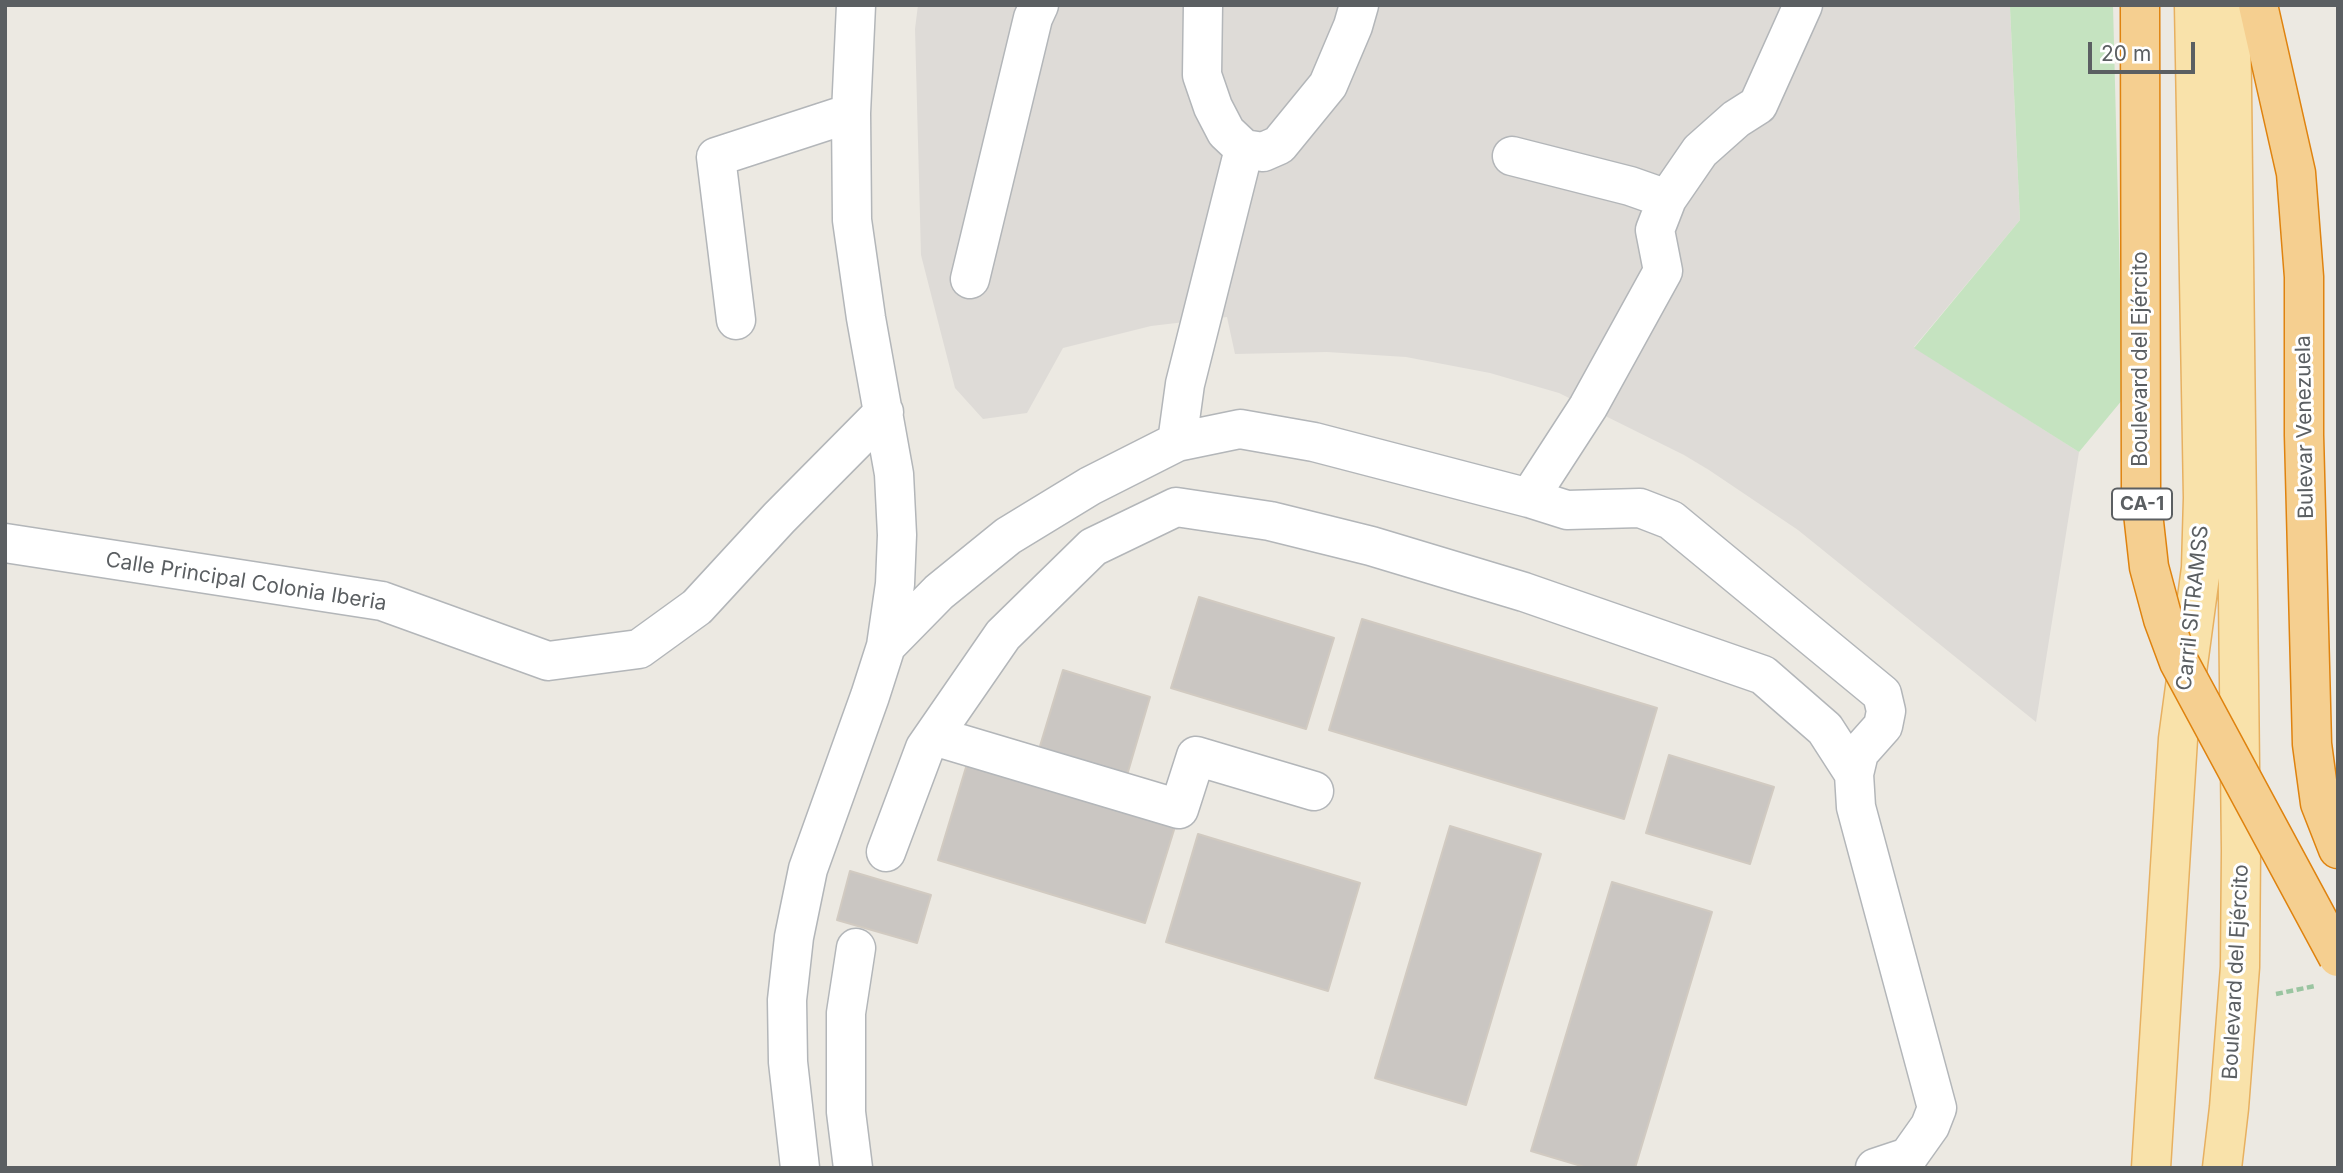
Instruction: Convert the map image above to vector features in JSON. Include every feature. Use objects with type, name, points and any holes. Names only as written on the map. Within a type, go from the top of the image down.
[{"type":"highway","name":"Boulevard del Ejército","points":[[2140,5],[2141,495],[2149,568],[2163,619],[2179,662],[2332,970]]},
{"type":"highway","name":"Bulevar Venezuela","points":[[2258,5],[2296,173],[2304,277],[2304,435],[2312,744],[2320,803],[2338,849]]},
{"type":"main road","name":"Carril SITRAMSS","points":[[2151,1168],[2178,740],[2201,568],[2203,498],[2194,5]]},
{"type":"main road","name":"Boulevard del Ejército","points":[[2222,1168],[2240,967],[2241,852],[2231,5]]},
{"type":"street","points":[[800,1168],[788,1062],[787,1000],[794,937],[808,869],[886,646],[895,584],[897,536],[894,474],[866,318],[852,220],[851,113],[856,5]]},
{"type":"street","points":[[970,279],[1033,18],[1039,5]]},
{"type":"street","points":[[1203,5],[1202,75],[1213,107],[1226,132],[1244,149],[1263,152],[1279,145],[1328,85],[1359,5]]},
{"type":"street","points":[[1530,498],[1588,407],[1663,271],[1655,230],[1667,199],[1700,151],[1736,119],[1758,105],[1803,5]]},
{"type":"street","points":[[736,320],[716,157],[851,113]]},
{"type":"street","points":[[1177,442],[1185,384],[1244,149]]},
{"type":"street","points":[[1512,156],[1630,186],[1667,199]]},
{"type":"street","name":"Calle Principal Colonia Iberia","points":[[5,543],[382,601],[548,661],[639,649],[697,607],[779,518],[884,412]]},
{"type":"street","points":[[886,646],[939,592],[1008,536],[1090,486],[1177,442],[1240,429],[1314,442],[1567,510],[1640,508],[1671,520],[1882,694],[1886,711],[1883,726],[1859,754],[1854,774],[1856,807],[1937,1108],[1930,1126],[1908,1157],[1875,1168]]},
{"type":"street","points":[[886,852],[925,748],[1003,635],[1093,547],[1177,507],[1270,521],[1371,545],[1524,592],[1763,675],[1825,729],[1854,774]]},
{"type":"street","points":[[934,736],[1179,808],[1196,756],[1314,791]]},
{"type":"street","points":[[853,1168],[846,1112],[846,1013],[856,948]]},
{"type":"path","points":[[2237,1003],[2332,970]]},
{"type":"shaded area","points":[[918,5],[2046,5],[2010,8],[2020,220],[1914,347],[2079,452],[2036,722],[1798,530],[1709,470],[1559,393],[1490,373],[1406,357],[1327,352],[1235,354],[1227,317],[1151,326],[1063,348],[1027,413],[983,419],[955,388],[921,255],[915,29]]},
{"type":"green space","points":[[2113,5],[2123,399],[2079,452],[1914,348],[2020,220],[2010,7]]},
{"type":"building","points":[[1199,597],[1334,638],[1306,729],[1171,688]]},
{"type":"building","points":[[1362,619],[1657,708],[1624,819],[1329,730]]},
{"type":"building","points":[[1063,670],[1150,697],[1125,782],[1037,756]]},
{"type":"building","points":[[970,754],[1178,817],[1145,923],[938,860]]},
{"type":"building","points":[[1669,755],[1774,787],[1750,864],[1646,833]]},
{"type":"building","points":[[1450,826],[1541,854],[1466,1105],[1375,1078]]},
{"type":"building","points":[[1198,834],[1360,883],[1328,991],[1166,942]]},
{"type":"building","points":[[850,871],[931,895],[917,943],[837,920]]},
{"type":"building","points":[[1612,882],[1712,912],[1635,1168],[1588,1168],[1531,1151]]}]
